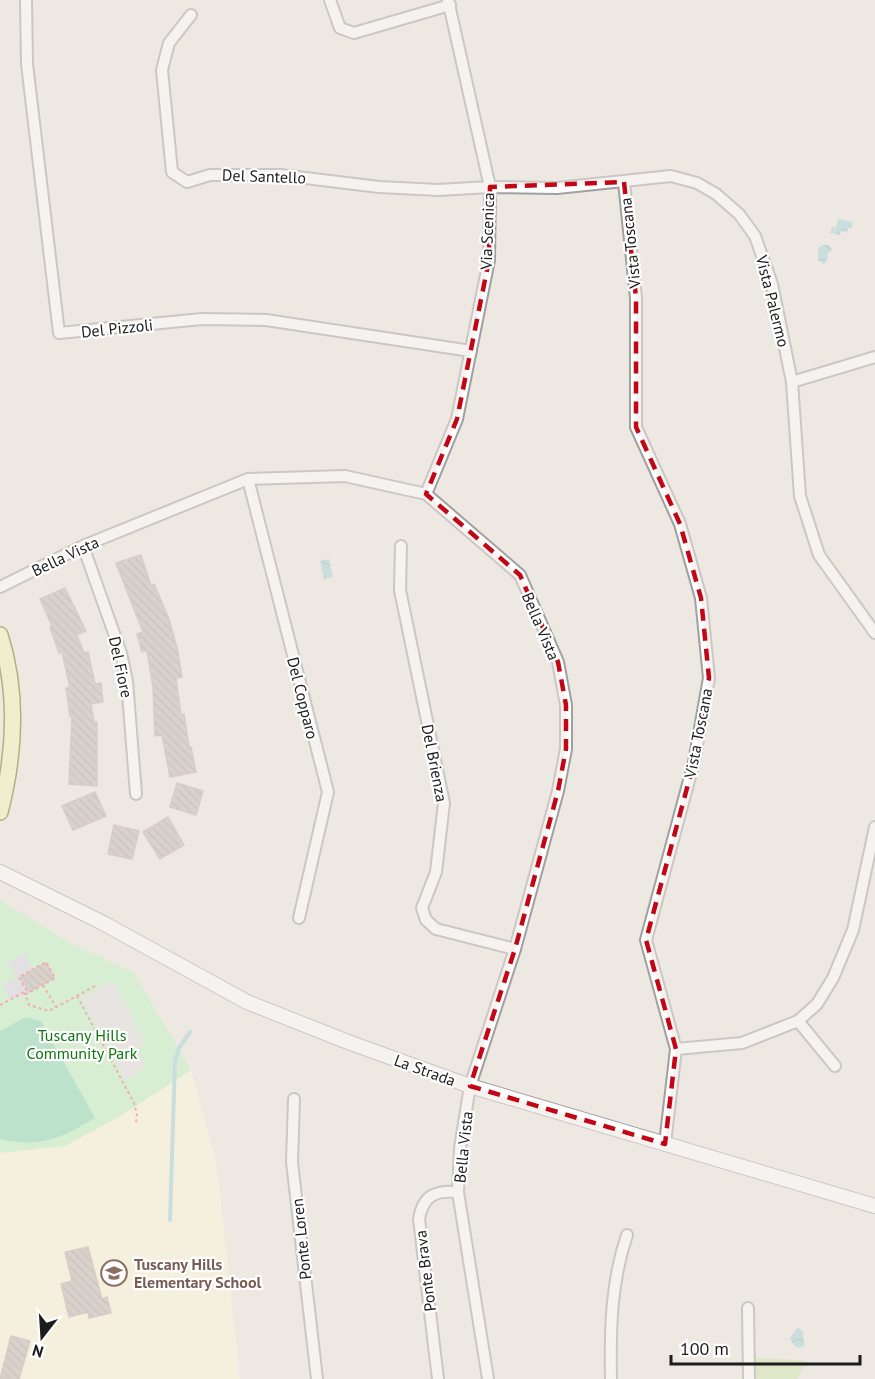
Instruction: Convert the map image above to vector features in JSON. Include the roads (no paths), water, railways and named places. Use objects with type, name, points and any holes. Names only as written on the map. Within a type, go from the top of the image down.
[{"type":"main road","points":[[0,635],[10,677],[13,721],[10,765],[0,812]]},
{"type":"street","name":"Del Pizzoli","points":[[26,0],[27,64],[59,333],[202,319],[266,320],[471,351]]},
{"type":"street","points":[[330,0],[340,28],[354,33],[449,2]]},
{"type":"street","name":"Via Scenica","points":[[426,494],[457,419],[489,260],[490,187],[449,2]]},
{"type":"street","name":"Del Santello","points":[[191,15],[169,43],[162,70],[172,172],[187,182],[210,175],[281,175],[426,189],[490,187]]},
{"type":"street","name":"Vista Palermo","points":[[490,187],[557,188],[671,176],[697,183],[716,194],[739,214],[755,236],[772,284],[792,382],[800,496],[819,555],[875,633]]},
{"type":"street","name":"Vista Toscana","points":[[624,182],[636,298],[636,427],[680,524],[701,598],[709,678],[694,762],[646,940],[676,1049],[665,1144]]},
{"type":"street","points":[[792,382],[875,357]]},
{"type":"street","name":"Bella Vista","points":[[0,587],[83,546],[248,479],[345,476],[426,494],[520,575],[558,662],[566,705],[566,749],[558,791],[515,950],[470,1086],[460,1148],[458,1192],[488,1379]]},
{"type":"street","name":"Del Copparo","points":[[248,479],[328,792],[299,918]]},
{"type":"street","name":"Del Fiore","points":[[83,546],[121,653],[127,681],[136,794]]},
{"type":"street","name":"Del Brienza","points":[[400,546],[400,590],[444,803],[436,872],[422,908],[426,920],[436,929],[515,950]]},
{"type":"street","points":[[676,1049],[742,1043],[798,1021],[817,1004],[833,978],[853,930],[875,827]]},
{"type":"street","name":"La Strada","points":[[0,872],[103,923],[247,1002],[348,1042],[470,1086],[875,1206]]},
{"type":"street","points":[[798,1021],[835,1066]]},
{"type":"street","name":"Ponte Loren","points":[[294,1099],[292,1161],[317,1379]]},
{"type":"street","name":"Ponte Brava","points":[[438,1379],[419,1219],[421,1210],[431,1194],[441,1191],[458,1192]]},
{"type":"street","points":[[611,1379],[612,1296],[627,1235]]},
{"type":"street","points":[[748,1308],[749,1379]]},
{"type":"water","points":[[838,219],[853,222],[852,228],[848,228],[847,232],[841,231],[840,235],[830,233],[832,227],[836,228]]},
{"type":"water","points":[[829,245],[832,250],[827,254],[828,259],[824,264],[818,260],[818,248]]},
{"type":"water","points":[[329,559],[333,577],[324,579],[320,561]]},
{"type":"water","points":[[798,1327],[803,1331],[804,1346],[799,1348],[794,1346],[790,1338]]},
{"type":"waterway","points":[[170,1220],[175,1061],[179,1048],[190,1032]]},
{"type":"place","name":"Tuscany Hills Elementary School","points":[[114,1273]]},
{"type":"park label","name":"Tuscany Hills Community Park","points":[[82,1044]]}]
